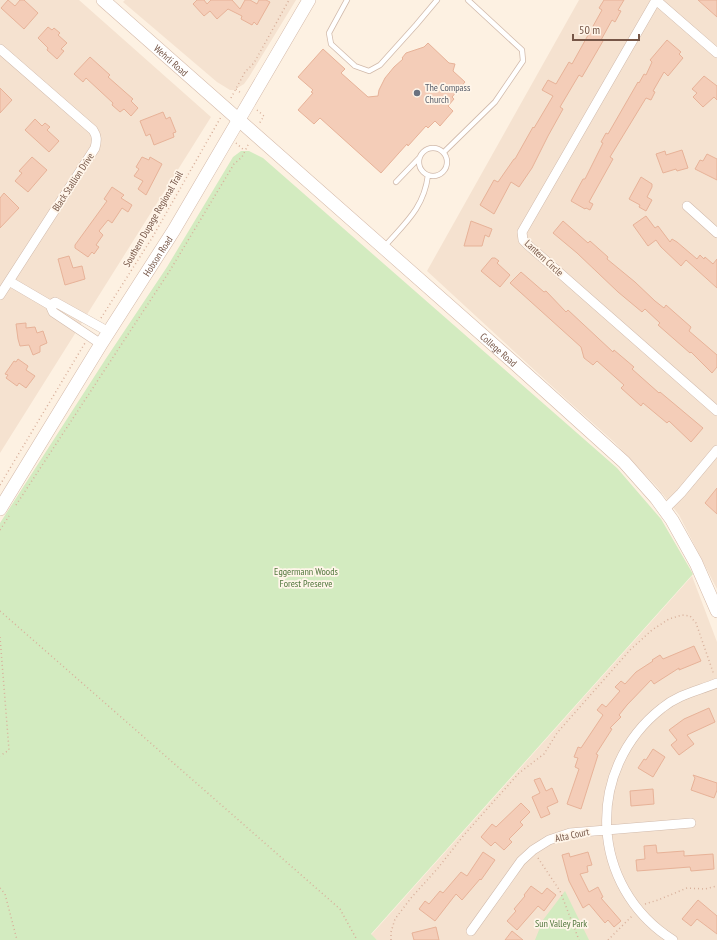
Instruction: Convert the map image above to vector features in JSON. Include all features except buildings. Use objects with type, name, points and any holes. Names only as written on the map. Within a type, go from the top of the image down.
[{"type":"main road","name":"Wehrli Road","points":[[103,0],[239,121]]},
{"type":"main road","name":"Hobson Road","points":[[0,509],[101,344],[174,230],[309,0]]},
{"type":"main road","name":"College Road","points":[[239,121],[602,441],[637,475],[665,509],[686,543],[717,611]]},
{"type":"street","points":[[656,0],[717,53]]},
{"type":"street","name":"Lantern Circle","points":[[656,0],[522,232],[522,237],[528,245],[717,412]]},
{"type":"street","name":"Black Stallion Drive","points":[[0,49],[92,130],[96,135],[97,141],[95,148],[0,295]]},
{"type":"street","points":[[687,206],[717,233]]},
{"type":"street","points":[[9,281],[50,305],[53,312],[101,344]]},
{"type":"street","points":[[50,305],[55,302],[109,332]]},
{"type":"street","points":[[665,509],[681,493],[717,450]]},
{"type":"street","points":[[673,940],[657,928],[638,910],[623,888],[612,861],[607,830],[607,801],[614,773],[622,755],[634,735],[654,714],[671,701],[716,680]]},
{"type":"street","name":"Alta Court","points":[[471,930],[521,861],[541,844],[557,836],[570,833],[691,823]]},
{"type":"lane","points":[[347,0],[329,33],[331,44],[355,66],[368,71],[380,65],[437,0]]},
{"type":"lane","points":[[444,152],[495,102],[523,61],[522,50],[468,0]]},
{"type":"lane","points":[[396,182],[421,154],[429,148],[440,149],[444,152],[447,159],[445,170],[436,176],[428,175],[420,169],[419,158]]},
{"type":"lane","points":[[383,248],[414,213],[423,199],[427,186],[428,175]]},
{"type":"path","points":[[236,89],[245,72],[254,63],[290,0]]},
{"type":"path","name":"Southern Dupage Regional Trail","points":[[101,319],[152,238],[216,125]]},
{"type":"path","points":[[0,530],[169,272],[234,164],[242,157],[245,150]]},
{"type":"path","points":[[0,486],[86,342]]},
{"type":"path","points":[[0,611],[340,909],[357,940]]},
{"type":"path","points":[[391,940],[394,919],[464,835],[525,768],[540,759],[557,733],[596,688],[630,650],[652,630],[675,617],[682,615],[690,616],[696,623],[716,680]]},
{"type":"path","points":[[0,637],[9,750],[0,756]]},
{"type":"path","points":[[533,850],[560,891],[579,940]]},
{"type":"path","points":[[608,940],[647,903],[687,888],[704,889],[717,886]]},
{"type":"path","points":[[0,888],[5,894],[17,940]]},
{"type":"shaded area","points":[[0,0],[79,0],[211,117],[0,453]]},
{"type":"shaded area","points":[[125,0],[296,0],[244,84],[234,90],[230,90],[217,82],[123,2]]},
{"type":"shaded area","points":[[579,0],[717,0],[717,589],[679,515],[657,487],[614,442],[427,271]]},
{"type":"shaded area","points":[[692,576],[717,642],[717,940],[377,940],[371,935]]},
{"type":"green space","name":"Eggermann Woods Forest Preserve","points":[[241,151],[249,151],[263,158],[617,468],[661,519],[693,574],[371,934],[377,940],[0,940],[0,523],[167,267],[233,157]]},
{"type":"green space","name":"Sun Valley Park","points":[[565,891],[589,940],[535,940],[543,920]]},
{"type":"place","name":"The Compass Church","points":[[417,93]]}]
